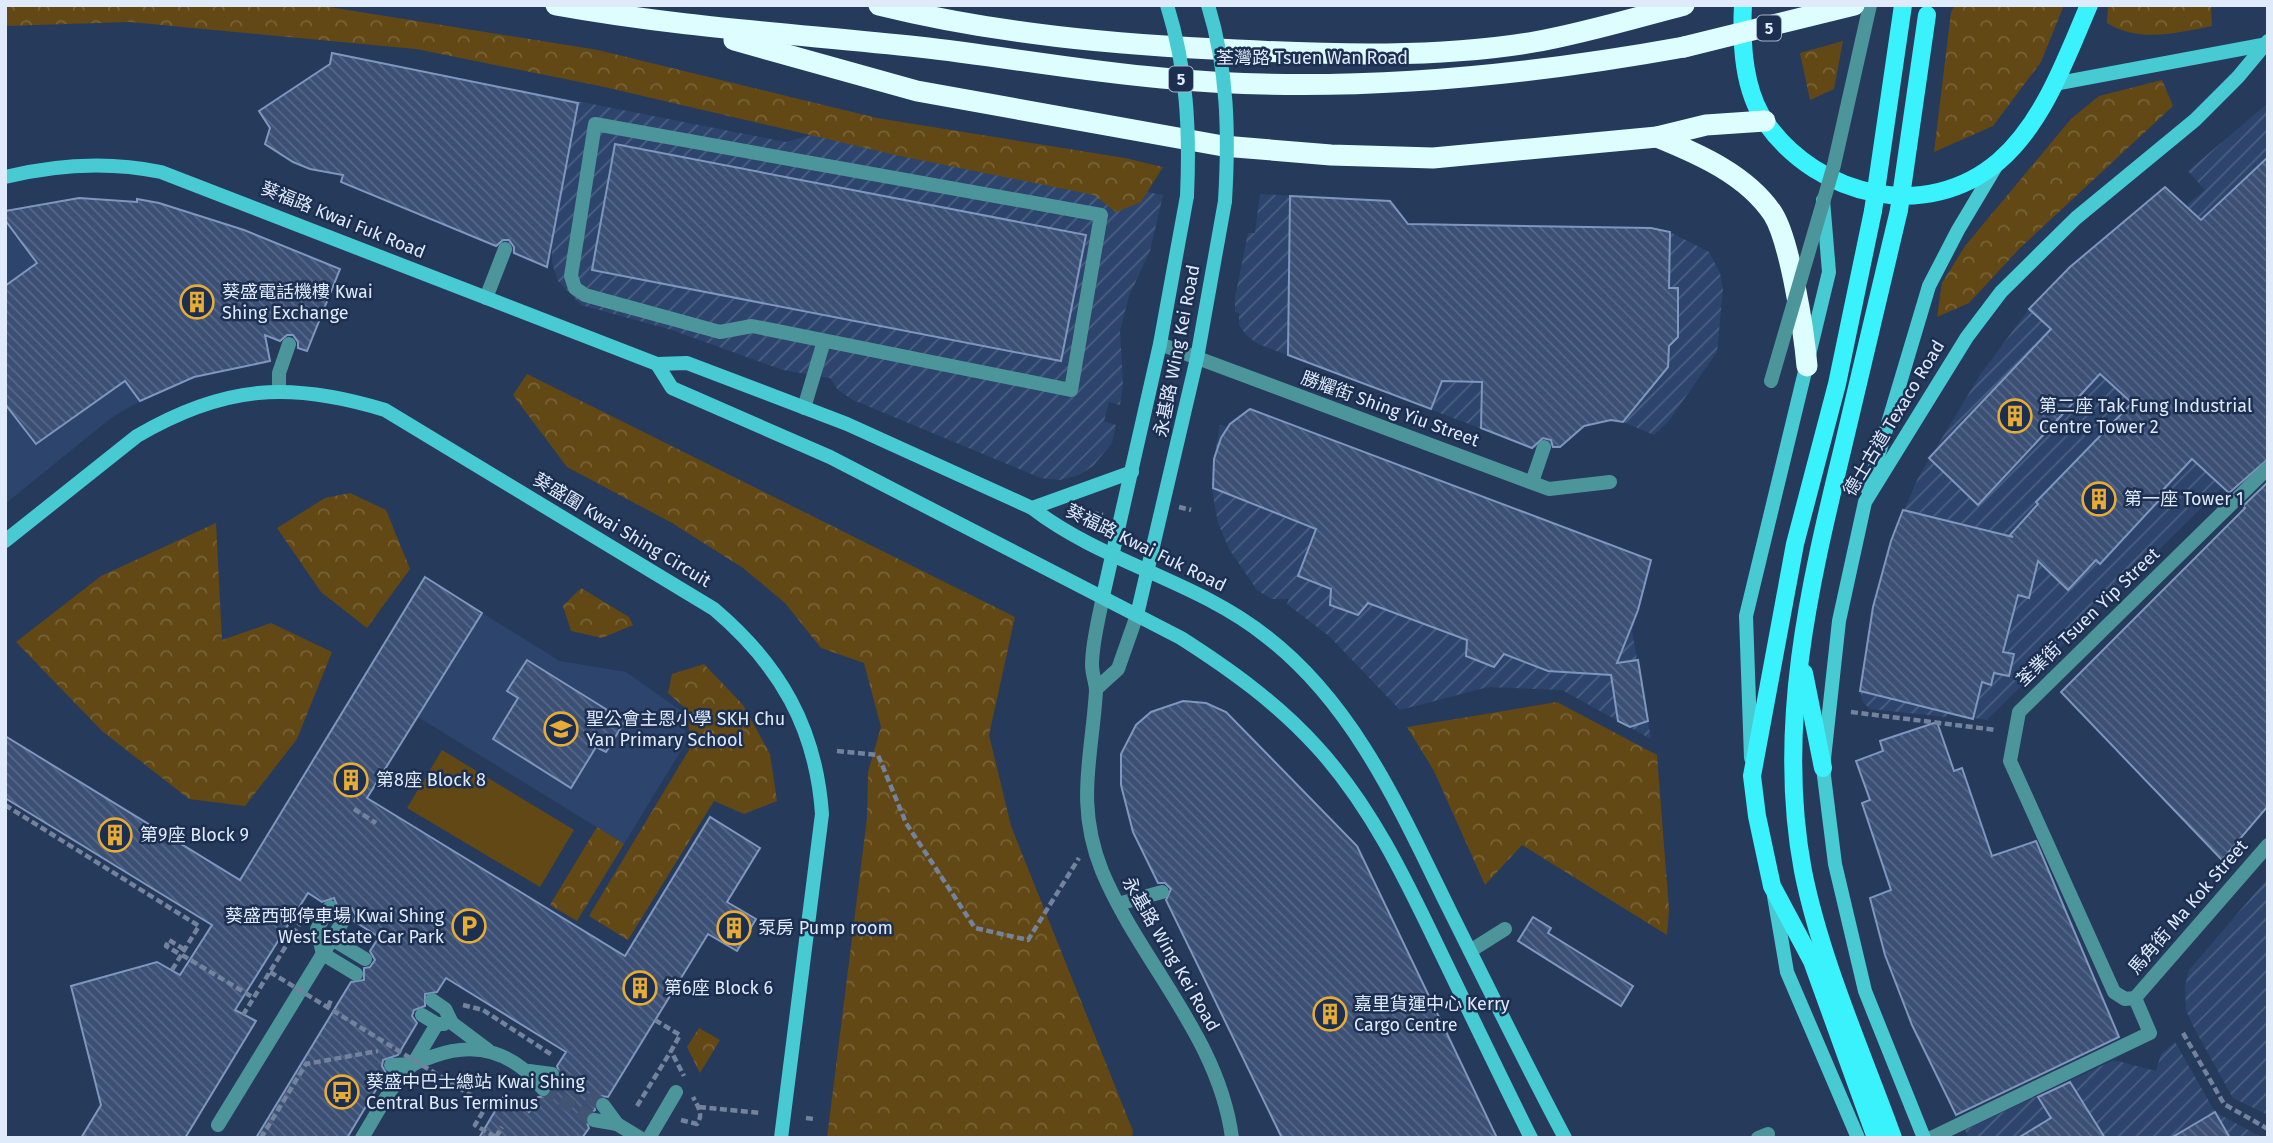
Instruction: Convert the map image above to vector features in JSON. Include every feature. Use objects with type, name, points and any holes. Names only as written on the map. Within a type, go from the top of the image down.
[{"type":"highway","name":"荃灣路 Tsuen Wan Road","points":[[556,5],[692,27],[924,48],[1164,79],[1277,83],[1443,79],[1543,69],[1684,47],[1854,5]]},
{"type":"highway","name":"荃灣路 Tsuen Wan Road","points":[[879,5],[1061,37],[1165,47],[1306,53],[1435,51],[1532,42],[1586,32],[1680,6]]},
{"type":"highway","points":[[692,27],[917,91],[1223,146],[1331,155],[1433,158],[1657,137],[1706,125],[1765,121]]},
{"type":"highway","points":[[1657,137],[1722,167],[1749,187],[1774,215],[1791,270],[1807,366]]},
{"type":"main road","name":"永基路 Wing Kei Road","points":[[1103,596],[1160,344],[1187,196],[1188,106],[1185,74],[1167,5]]},
{"type":"main road","name":"永基路 Wing Kei Road","points":[[1137,615],[1150,569],[1197,358],[1225,201],[1227,103],[1223,68],[1208,5]]},
{"type":"main road","points":[[1743,5],[1742,29],[1748,83],[1765,121],[1805,164],[1860,190],[1887,197],[1921,195],[1967,181],[1999,161]]},
{"type":"main road","points":[[1752,776],[1795,544],[1837,384],[1873,211],[1903,5]]},
{"type":"main road","name":"德士古道 Texaco Road","points":[[1893,1138],[1842,999],[1804,873],[1791,771],[1800,652],[1811,582],[1899,210],[1928,5]]},
{"type":"main road","points":[[1865,502],[1929,286],[1999,161],[2025,131],[2054,84],[2088,5]]},
{"type":"main road","points":[[2054,84],[2265,43]]},
{"type":"main road","name":"德士古道 Texaco Road","points":[[1924,1138],[1865,991],[1835,864],[1823,768],[1839,621],[1865,502],[1967,337],[2001,292],[2076,218],[2195,120],[2238,77],[2265,43]]},
{"type":"main road","name":"葵福路 Kwai Fuk Road","points":[[5,177],[45,167],[109,164],[161,172],[657,364],[687,363],[847,424],[1032,508],[1058,528],[1207,596],[1264,634],[1291,656],[1321,686],[1346,720],[1389,789],[1565,1138]]},
{"type":"main road","points":[[1820,173],[1829,272],[1774,489],[1746,615],[1752,776],[1787,972],[1858,1138]]},
{"type":"main road","points":[[657,364],[672,388],[830,457],[949,521],[1137,615],[1237,673],[1291,720],[1343,779],[1380,835],[1413,895],[1531,1138]]},
{"type":"main road","name":"葵盛圍 Kwai Shing Circuit","points":[[7,542],[136,436],[161,422],[209,402],[252,392],[297,390],[341,396],[385,410],[714,609],[755,648],[776,675],[810,741],[819,776],[822,814],[781,1138]]},
{"type":"main road","points":[[1032,508],[1132,472]]},
{"type":"main road","points":[[1800,652],[1823,768]]},
{"type":"main road","points":[[1772,886],[1812,961],[1876,1138]]},
{"type":"street","points":[[1771,381],[1834,165],[1870,5]]},
{"type":"street","points":[[595,124],[1101,215],[1071,390],[824,341],[751,326],[720,332],[585,295],[575,288],[571,276],[595,124]]},
{"type":"street","points":[[486,298],[505,250]]},
{"type":"street","points":[[804,408],[824,341]]},
{"type":"street","points":[[279,391],[279,373],[289,344]]},
{"type":"street","name":"勝耀街 Shing Yiu Street","points":[[1160,344],[1549,489],[1610,482]]},
{"type":"street","points":[[1532,482],[1544,447]]},
{"type":"street","name":"荃業街 Tsuen Yip Street","points":[[2135,998],[2125,999],[2114,992],[2010,761],[2019,712],[2268,468]]},
{"type":"street","name":"永基路 Wing Kei Road","points":[[1103,596],[1092,665],[1096,689],[1085,783],[1101,868],[1118,904],[1216,1071],[1228,1107],[1232,1138]]},
{"type":"street","name":"永基路 Wing Kei Road","points":[[1096,689],[1118,669],[1137,615]]},
{"type":"street","name":"馬角街 Ma Kok Street","points":[[1931,1138],[2150,1033],[2135,998],[2268,845]]},
{"type":"street","points":[[1118,904],[1162,892]]},
{"type":"street","points":[[330,907],[317,929],[323,954],[356,974]]},
{"type":"street","points":[[218,1125],[346,916]]},
{"type":"street","points":[[1470,951],[1506,929]]},
{"type":"street","points":[[332,939],[365,959]]},
{"type":"street","points":[[432,1000],[445,1009],[452,1023],[488,1050],[529,1071],[552,1074]]},
{"type":"street","points":[[422,1015],[437,1024],[452,1023]]},
{"type":"street","points":[[362,1138],[437,1024]]},
{"type":"street","points":[[391,1065],[413,1063],[452,1049],[470,1047],[488,1050]]},
{"type":"street","points":[[529,1071],[543,1089]]},
{"type":"street","points":[[649,1138],[676,1092]]},
{"type":"street","points":[[603,1105],[617,1124],[639,1138]]},
{"type":"street","points":[[594,1120],[617,1124]]},
{"type":"path","points":[[1851,712],[2015,733]]},
{"type":"path","points":[[837,751],[878,755],[906,823],[975,928],[1028,940],[1071,872]]},
{"type":"path","points":[[5,805],[199,926],[172,970]]},
{"type":"path","points":[[354,809],[376,823]]},
{"type":"path","points":[[243,1015],[304,917]]},
{"type":"path","points":[[181,952],[254,998]]},
{"type":"path","points":[[270,972],[487,1105],[475,1125],[496,1138],[502,1127]]},
{"type":"path","points":[[328,1007],[331,1000]]},
{"type":"path","points":[[2183,1033],[2224,1104],[2268,1129]]},
{"type":"path","points":[[637,1106],[671,1051]]},
{"type":"path","points":[[698,1107],[761,1114]]},
{"type":"path","points":[[806,1118],[814,1119]]},
{"type":"shaded area","points":[[332,53],[786,142],[830,130],[1163,195],[1150,251],[1129,296],[1120,331],[1123,384],[1120,405],[1109,402],[1104,421],[1116,425],[1112,443],[1093,466],[1079,475],[1060,480],[1041,478],[853,400],[838,390],[830,378],[783,370],[672,330],[581,305],[558,281],[552,263],[552,242],[547,267],[341,182],[344,172],[310,169],[293,162],[265,144],[270,128],[259,111],[330,64]]},
{"type":"shaded area","points":[[2268,103],[2268,442],[1987,720],[1948,714],[1947,717],[1870,709],[1863,702],[1860,691],[1873,607],[1891,541],[1918,478],[1980,375],[2029,309],[2107,235],[2165,187],[2185,206],[2205,190],[2188,171]]},
{"type":"shaded area","points":[[1260,194],[1390,201],[1408,224],[1651,228],[1670,232],[1709,252],[1720,273],[1723,289],[1717,352],[1668,422],[1654,435],[1611,420],[1584,426],[1560,447],[1532,448],[1258,344],[1247,336],[1239,325],[1239,313],[1235,312],[1235,297],[1248,233],[1255,233]]},
{"type":"shaded area","points":[[5,220],[140,401],[111,418],[5,504]]},
{"type":"shaded area","points":[[1250,409],[1650,563],[1632,631],[1651,739],[1562,690],[1488,687],[1400,710],[1330,637],[1287,604],[1289,599],[1271,599],[1257,590],[1229,549],[1218,523],[1212,490],[1213,464],[1220,425],[1228,427]]},
{"type":"shaded area","name":"聖公會主恩小學 SKH Chu Yan Primary School","points":[[482,613],[560,661],[626,672],[680,710],[687,741],[624,844],[418,717]]},
{"type":"shaded area","points":[[2268,878],[2268,1115],[2233,1098],[2186,1010],[2185,986],[2189,970]]},
{"type":"shaded area","points":[[2175,1042],[2215,1112],[2263,1138],[1969,1138],[1965,1130],[2114,1060],[2156,1071],[2161,1054]]},
{"type":"green space","points":[[5,5],[317,5],[598,50],[877,118],[1125,158],[1163,167],[1141,202],[1116,212],[1094,195],[900,156],[600,86],[416,49],[130,22],[5,26]]},
{"type":"green space","points":[[1955,5],[2064,5],[2041,62],[1993,126],[1934,152],[1951,12]]},
{"type":"green space","points":[[2108,5],[2211,7],[2212,26],[2158,35],[2132,33],[2107,23]]},
{"type":"green space","points":[[1843,41],[1834,89],[1810,100],[1800,53]]},
{"type":"green space","points":[[2162,80],[2173,106],[2021,247],[1969,303],[1937,317],[1942,283],[1965,246],[2071,119],[2099,96]]},
{"type":"green space","points":[[527,374],[1015,617],[989,735],[1011,826],[1133,1131],[1132,1138],[827,1138],[867,818],[868,772],[881,727],[864,663],[821,648],[785,603],[743,568],[672,523],[567,467],[513,395]]},
{"type":"green space","points":[[350,493],[386,510],[410,569],[367,628],[321,592],[277,528],[325,498]]},
{"type":"green space","points":[[216,523],[222,640],[271,623],[332,652],[297,739],[245,806],[189,799],[102,731],[16,642],[101,576]]},
{"type":"green space","points":[[581,588],[629,617],[633,625],[602,638],[571,631],[563,606]]},
{"type":"green space","points":[[704,664],[743,705],[770,754],[777,801],[744,814],[714,801],[628,940],[589,916],[692,745],[685,708],[668,693],[672,674]]},
{"type":"green space","points":[[1557,702],[1657,755],[1669,909],[1667,935],[1522,845],[1485,885],[1434,771],[1407,727]]},
{"type":"green space","points":[[442,750],[574,830],[540,887],[407,808]]},
{"type":"green space","points":[[597,827],[624,844],[577,921],[550,905]]},
{"type":"green space","points":[[699,1028],[720,1040],[700,1073],[687,1047]]},
{"type":"building","points":[[332,53],[578,103],[547,267],[514,253],[514,247],[509,240],[503,240],[496,246],[341,182],[343,175],[310,169],[293,162],[265,144],[270,128],[259,111],[330,64]]},
{"type":"building","points":[[615,144],[1086,235],[1061,361],[592,270]]},
{"type":"building","points":[[2268,157],[2268,459],[2229,493],[2192,459],[2160,493],[2163,496],[2100,564],[2096,560],[2068,590],[2038,561],[2029,598],[2018,595],[2003,652],[2014,654],[2009,676],[1994,673],[1991,685],[1982,682],[1973,719],[1860,691],[1873,607],[1891,541],[1903,510],[2013,537],[2010,535],[2038,504],[2036,502],[2132,403],[2100,374],[1978,505],[1929,458],[2051,329],[2029,309],[2070,267],[2165,187],[2201,220]]},
{"type":"building","points":[[1290,196],[1390,201],[1408,224],[1651,228],[1670,232],[1669,288],[1678,288],[1678,337],[1669,346],[1668,367],[1623,422],[1611,420],[1584,426],[1560,447],[1553,447],[1551,440],[1543,438],[1532,448],[1481,428],[1482,382],[1442,381],[1431,409],[1288,355]]},
{"type":"building","name":"葵盛電話機樓 Kwai Shing Exchange","points":[[79,198],[137,202],[137,199],[159,203],[244,230],[340,269],[307,351],[298,348],[298,342],[293,335],[287,335],[280,341],[265,335],[270,361],[194,377],[140,401],[125,381],[36,444],[5,404],[5,286],[37,263],[5,220],[5,211]]},
{"type":"building","points":[[1250,409],[1651,560],[1638,610],[1617,663],[1638,660],[1648,721],[1630,727],[1618,721],[1611,675],[1548,671],[1504,654],[1494,667],[1466,656],[1467,640],[1368,603],[1358,615],[1330,605],[1331,589],[1298,576],[1316,529],[1213,488],[1214,459],[1221,438],[1230,424]]},
{"type":"building","points":[[2268,482],[2268,806],[2222,860],[2061,692]]},
{"type":"building","points":[[425,577],[482,613],[367,798],[625,956],[710,817],[760,848],[727,902],[756,919],[737,951],[708,934],[608,1097],[601,1096],[595,1101],[595,1110],[585,1118],[589,1128],[582,1138],[479,1138],[504,1096],[529,1112],[538,1097],[550,1096],[551,1084],[561,1076],[557,1066],[566,1052],[446,978],[437,992],[425,994],[425,1006],[414,1010],[412,1016],[417,1023],[398,1055],[383,1060],[382,1066],[386,1073],[347,1138],[256,1138],[351,982],[364,980],[364,968],[370,967],[375,960],[370,951],[379,937],[354,921],[356,916],[352,908],[346,906],[339,910],[334,898],[322,902],[308,893],[235,1010],[256,1021],[185,1138],[81,1138],[101,1105],[71,986],[157,962],[180,975],[212,925],[5,798],[5,736],[240,880]]},
{"type":"building","points":[[527,660],[625,721],[606,752],[596,747],[571,788],[493,739],[518,698],[507,691]]},
{"type":"building","name":"嘉里貨運中心 Kerry Cargo Centre","points":[[1183,701],[1206,703],[1226,712],[1357,846],[1497,1138],[1282,1138],[1166,900],[1171,889],[1165,883],[1158,883],[1133,832],[1121,785],[1121,754],[1136,725],[1151,712]]},
{"type":"building","points":[[1937,722],[1954,771],[1962,768],[1992,856],[2036,841],[2119,1037],[1956,1115],[1912,1025],[1885,955],[1870,898],[1891,890],[1862,803],[1870,800],[1856,761],[1883,751],[1880,741]]},
{"type":"building","points":[[1533,917],[1551,928],[1548,933],[1633,986],[1621,1006],[1518,941]]},
{"type":"building","points":[[2070,1082],[2105,1138],[2018,1138],[2051,1118],[2038,1097]]},
{"type":"building","points":[[2215,1112],[2230,1138],[2171,1138]]},
{"type":"tunnel","points":[[552,1074],[603,1105]]},
{"type":"tunnel","points":[[543,1089],[594,1120]]},
{"type":"place","name":"葵盛電話機樓 Kwai Shing Exchange","points":[[197,302]]},
{"type":"place","name":"第二座 Tak Fung Industrial Centre Tower 2","points":[[2015,416]]},
{"type":"place","name":"第一座 Tower 1","points":[[2099,499]]},
{"type":"place","name":"聖公會主恩小學 SKH Chu Yan Primary School","points":[[561,729]]},
{"type":"place","name":"第8座 Block 8","points":[[351,780]]},
{"type":"place","name":"第9座 Block 9","points":[[115,835]]},
{"type":"place","name":"葵盛西邨停車場 Kwai Shing West Estate Car Park","points":[[469,926]]},
{"type":"place","name":"泵房 Pump room","points":[[734,928]]},
{"type":"place","name":"第6座 Block 6","points":[[640,988]]},
{"type":"place","name":"嘉里貨運中心 Kerry Cargo Centre","points":[[1330,1014]]},
{"type":"place","name":"葵盛中巴士總站 Kwai Shing Central Bus Terminus","points":[[342,1092]]}]
